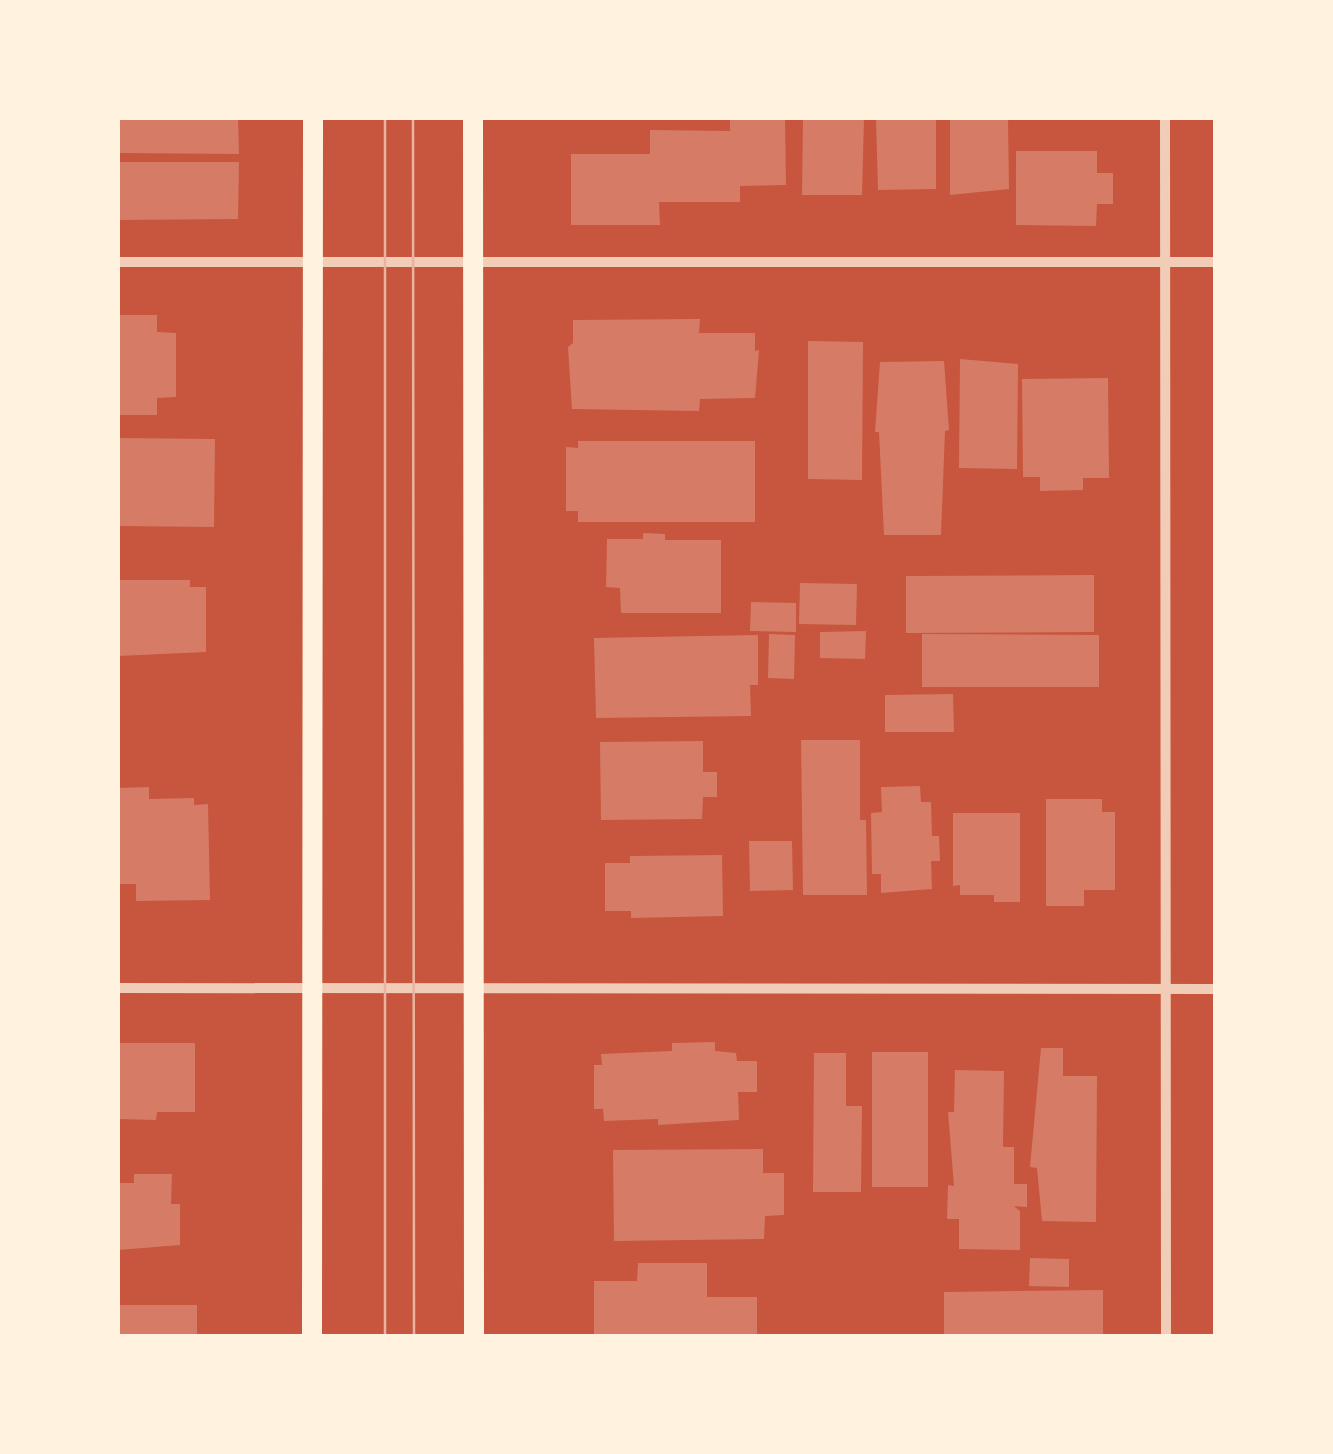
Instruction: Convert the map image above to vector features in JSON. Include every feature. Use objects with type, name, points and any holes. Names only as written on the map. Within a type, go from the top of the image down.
[{"type":"main road","points":[[312,1336],[314,118]]},
{"type":"main road","points":[[473,118],[474,1336]]},
{"type":"street","points":[[1165,118],[1166,1336]]},
{"type":"street","points":[[118,262],[1216,262]]},
{"type":"street","points":[[118,988],[1216,989]]},
{"type":"building","points":[[118,118],[238,118],[239,154],[118,153]]},
{"type":"building","points":[[730,118],[785,118],[786,185],[740,186],[740,202],[659,202],[660,225],[571,225],[571,154],[650,154],[650,130],[730,131]]},
{"type":"building","points":[[803,118],[864,118],[862,195],[802,195]]},
{"type":"building","points":[[876,118],[936,118],[936,189],[878,190]]},
{"type":"building","points":[[950,118],[1008,118],[1009,189],[950,195]]},
{"type":"building","points":[[1016,151],[1097,151],[1097,173],[1113,173],[1113,204],[1097,204],[1096,226],[1016,225]]},
{"type":"building","points":[[118,162],[239,162],[238,219],[118,220]]},
{"type":"building","points":[[118,315],[157,315],[157,332],[176,333],[176,397],[157,398],[157,415],[118,415]]},
{"type":"building","points":[[700,319],[699,333],[755,333],[755,351],[759,350],[755,398],[700,399],[699,411],[572,409],[568,347],[573,343],[573,320]]},
{"type":"building","points":[[808,341],[863,342],[862,480],[808,479]]},
{"type":"building","points":[[960,359],[1018,364],[1017,469],[959,468]]},
{"type":"building","points":[[944,361],[949,430],[945,431],[941,535],[884,535],[879,432],[875,432],[880,362]]},
{"type":"building","points":[[1108,378],[1109,478],[1083,478],[1083,490],[1040,491],[1040,477],[1023,477],[1022,379]]},
{"type":"building","points":[[118,438],[215,439],[214,527],[118,526]]},
{"type":"building","points":[[578,441],[755,441],[755,522],[578,522],[578,511],[566,511],[566,447],[578,448]]},
{"type":"building","points":[[643,533],[665,534],[665,540],[721,540],[721,613],[621,613],[620,588],[606,587],[607,539],[643,539]]},
{"type":"building","points":[[1094,575],[1094,632],[906,633],[906,576]]},
{"type":"building","points":[[118,580],[190,580],[190,587],[206,587],[206,652],[118,656]]},
{"type":"building","points":[[800,583],[857,584],[856,625],[799,624]]},
{"type":"building","points":[[751,602],[796,603],[796,632],[750,631]]},
{"type":"building","points":[[866,631],[865,659],[820,658],[820,632]]},
{"type":"building","points":[[769,634],[795,635],[794,679],[768,678]]},
{"type":"building","points":[[922,634],[1099,635],[1099,687],[922,687]]},
{"type":"building","points":[[758,635],[758,685],[750,685],[751,716],[596,718],[594,638]]},
{"type":"building","points":[[953,694],[954,732],[885,732],[885,695]]},
{"type":"building","points":[[801,740],[860,740],[860,820],[866,820],[867,895],[803,895]]},
{"type":"building","points":[[703,741],[703,772],[717,772],[717,797],[703,797],[702,819],[601,820],[600,742]]},
{"type":"building","points":[[920,786],[921,802],[931,802],[932,836],[939,836],[940,861],[931,861],[932,889],[881,893],[881,874],[872,874],[871,813],[882,812],[881,787]]},
{"type":"building","points":[[149,787],[149,799],[194,798],[194,805],[208,804],[210,900],[136,901],[136,884],[118,884],[118,788]]},
{"type":"building","points":[[1046,799],[1102,799],[1102,812],[1115,812],[1115,890],[1084,890],[1084,906],[1046,906]]},
{"type":"building","points":[[953,813],[1020,813],[1020,902],[994,902],[994,895],[960,895],[960,885],[953,886]]},
{"type":"building","points":[[749,841],[792,841],[793,890],[750,891]]},
{"type":"building","points":[[722,855],[723,916],[631,918],[631,911],[605,911],[605,863],[630,863],[630,856]]},
{"type":"building","points":[[715,1042],[715,1051],[736,1053],[737,1061],[757,1061],[757,1092],[738,1092],[739,1120],[658,1125],[658,1119],[604,1121],[603,1109],[594,1109],[594,1065],[602,1065],[601,1054],[672,1051],[672,1043]]},
{"type":"building","points":[[118,1043],[195,1043],[195,1112],[157,1112],[156,1120],[119,1119]]},
{"type":"building","points":[[1041,1048],[1063,1048],[1063,1076],[1097,1076],[1096,1222],[1042,1221],[1037,1168],[1030,1167]]},
{"type":"building","points":[[872,1052],[928,1052],[928,1187],[872,1187]]},
{"type":"building","points":[[814,1053],[846,1053],[846,1106],[862,1106],[861,1192],[813,1192]]},
{"type":"building","points":[[955,1070],[1004,1071],[1003,1147],[1014,1147],[1014,1184],[1027,1184],[1027,1207],[1014,1206],[1020,1211],[1020,1250],[959,1249],[959,1219],[947,1219],[948,1185],[954,1186],[948,1112],[954,1112]]},
{"type":"building","points":[[763,1149],[763,1173],[784,1173],[784,1215],[765,1216],[764,1239],[614,1241],[613,1150]]},
{"type":"building","points":[[134,1174],[172,1174],[171,1204],[180,1204],[180,1245],[118,1250],[118,1183],[134,1183]]},
{"type":"building","points":[[1030,1258],[1069,1259],[1069,1287],[1029,1286]]},
{"type":"building","points":[[638,1263],[707,1263],[707,1297],[757,1297],[757,1336],[594,1336],[594,1281],[637,1281]]},
{"type":"building","points":[[1103,1290],[1103,1336],[944,1336],[944,1292]]},
{"type":"building","points":[[118,1305],[197,1305],[197,1336],[118,1336]]},
{"type":"tram line","points":[[385,118],[385,1336]]},
{"type":"tram line","points":[[413,118],[414,1336]]}]
